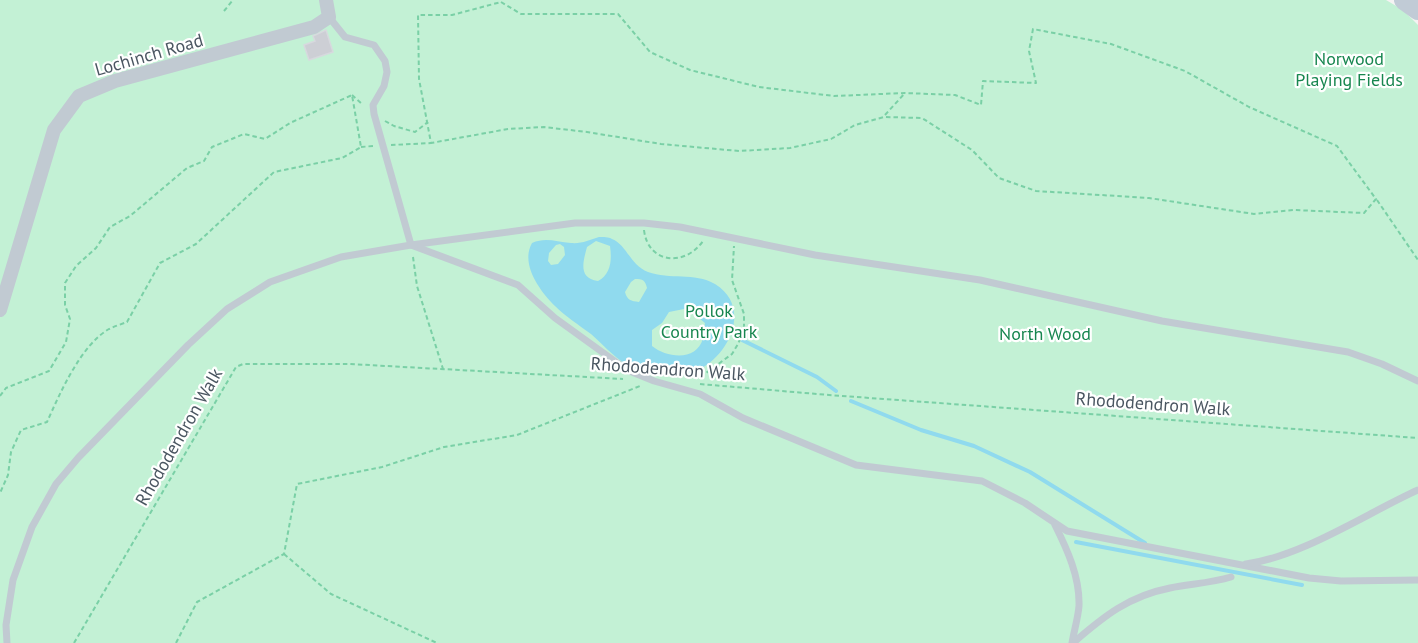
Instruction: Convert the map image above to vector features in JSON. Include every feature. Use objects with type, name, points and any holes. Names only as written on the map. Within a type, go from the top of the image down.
[{"type":"main road","points":[[1404,0],[1418,10]]},
{"type":"street","points":[[326,0],[329,17]]},
{"type":"street","name":"Lochinch Road","points":[[0,309],[54,130],[79,96],[115,81],[314,27],[329,17]]},
{"type":"lane","points":[[329,17],[345,37],[374,45],[384,61],[387,72],[384,86],[373,105],[374,114],[411,245]]},
{"type":"lane","points":[[7,643],[6,625],[13,580],[32,527],[56,484],[85,450],[188,345],[227,309],[270,282],[341,257],[411,245],[575,223],[644,223],[735,237],[815,255],[980,280],[1162,321],[1348,352],[1382,364],[1418,381]]},
{"type":"lane","points":[[411,245],[518,285],[536,302],[627,370],[654,381],[700,394],[743,418],[856,465],[982,481],[1025,503],[1067,531],[1309,578],[1341,581],[1418,580]]},
{"type":"lane","points":[[1238,565],[1276,558],[1418,490]]},
{"type":"lane","points":[[1054,524],[1065,546],[1078,588],[1079,606],[1072,643]]},
{"type":"lane","points":[[1072,643],[1103,616],[1143,595],[1231,577]]},
{"type":"path","points":[[224,11],[233,0]]},
{"type":"path","points":[[431,142],[419,79],[418,15],[452,15],[501,2],[521,14],[618,14],[650,52],[690,70],[759,87],[834,96],[905,93],[955,95],[981,105],[983,81],[1036,83],[1029,51],[1033,29],[1111,44],[1185,71],[1249,108],[1337,146],[1400,231],[1418,260]]},
{"type":"path","points":[[884,117],[905,93]]},
{"type":"path","points":[[352,95],[374,114],[394,126],[415,132],[428,122]]},
{"type":"path","points":[[352,95],[361,147]]},
{"type":"path","points":[[0,396],[6,388],[49,371],[66,342],[70,319],[65,304],[65,283],[76,266],[96,249],[110,227],[130,216],[187,168],[204,161],[212,147],[244,134],[265,139],[290,123],[352,95]]},
{"type":"path","points":[[0,493],[8,475],[11,452],[21,430],[47,422],[56,401],[87,348],[109,329],[127,322],[160,263],[196,244],[273,172],[342,158],[361,147],[431,142],[508,129],[544,127],[661,144],[739,151],[790,148],[831,139],[855,124],[884,117],[922,118],[972,150],[999,178],[1036,191],[1149,198],[1254,214],[1294,210],[1364,213],[1376,199]]},
{"type":"path","points":[[644,223],[647,242],[656,253],[667,258],[680,259],[690,255],[703,241],[703,232]]},
{"type":"path","points":[[284,554],[297,484],[382,467],[444,447],[517,435],[654,381],[706,373],[732,354],[744,330],[744,314],[732,280],[731,270],[735,237]]},
{"type":"path","points":[[411,245],[417,285],[443,369]]},
{"type":"path","name":"Rhododendron Walk","points":[[74,643],[236,367],[243,364],[350,364],[654,381]]},
{"type":"path","name":"Rhododendron Walk","points":[[700,384],[1418,438]]},
{"type":"path","points":[[176,643],[197,602],[284,554]]},
{"type":"path","points":[[284,554],[332,594],[437,643]]},
{"type":"green space","name":"North Wood","points":[[0,0],[1386,0],[1403,10],[1418,25],[1418,643],[0,643]]},
{"type":"water","points":[[608,237],[617,242],[637,265],[648,272],[707,280],[726,293],[732,304],[733,329],[728,341],[711,362],[700,369],[674,375],[660,375],[637,370],[616,357],[549,300],[533,277],[530,268],[528,260],[532,243],[547,240],[578,243]],"holes":[[[596,241],[610,246],[610,266],[606,275],[598,281],[587,277],[585,273],[583,264],[587,247]],[[560,244],[564,247],[565,255],[558,264],[551,265],[548,261],[549,253]],[[638,279],[645,283],[647,288],[639,302],[630,300],[626,295],[625,292],[631,282]],[[684,309],[705,323],[703,338],[695,351],[681,356],[665,353],[652,346],[652,330],[662,323],[669,312]]]},
{"type":"building","points":[[326,30],[333,52],[309,60],[304,45],[315,41],[313,36]]},
{"type":"waterway","points":[[742,340],[817,377],[836,391]]},
{"type":"waterway","points":[[851,401],[921,430],[974,446],[1030,472],[1145,543]]},
{"type":"waterway","points":[[1076,542],[1302,585]]},
{"type":"park label","name":"Norwood Playing Fields","points":[[1349,69]]},
{"type":"park label","name":"Pollok Country Park","points":[[709,321]]}]
